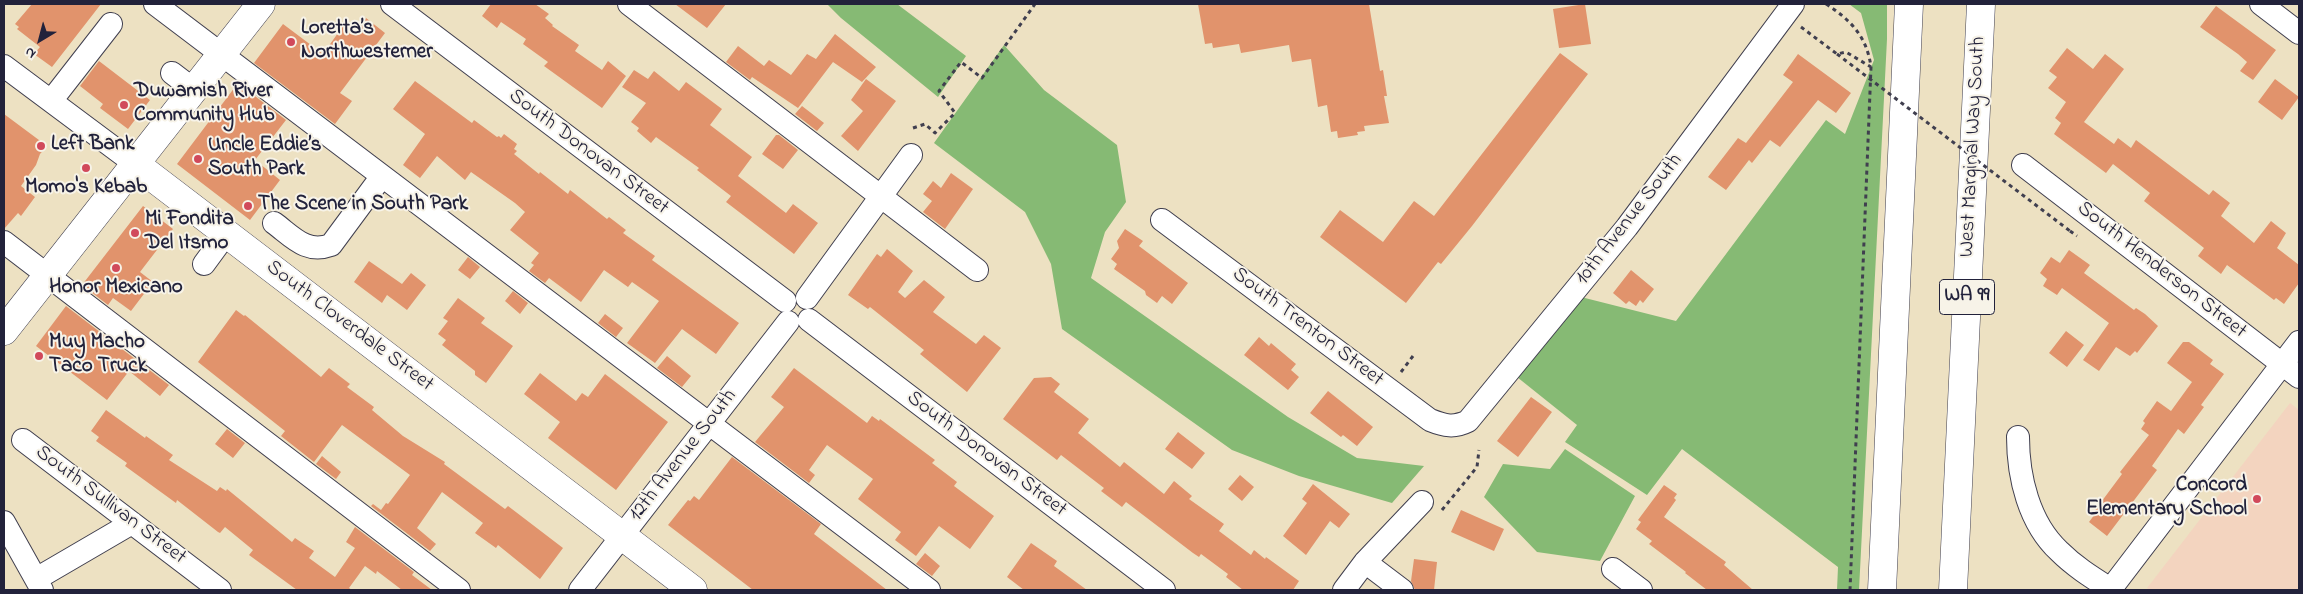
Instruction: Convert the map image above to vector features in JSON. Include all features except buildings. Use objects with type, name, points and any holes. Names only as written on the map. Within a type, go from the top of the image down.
[{"type":"main road","points":[[4,330],[134,164],[183,81],[221,54],[260,4]]},
{"type":"main road","points":[[1882,590],[1909,4]]},
{"type":"main road","name":"West Marginal Way South","points":[[1953,590],[1981,4]]},
{"type":"main road","name":"South Cloverdale Street","points":[[134,164],[693,590]]},
{"type":"street","points":[[156,4],[929,590]]},
{"type":"street","name":"South Donovan Street","points":[[392,4],[1164,590]]},
{"type":"street","points":[[629,4],[976,270]]},
{"type":"street","name":"10th Avenue South","points":[[1457,427],[1468,421],[1627,227],[1793,4]]},
{"type":"street","points":[[2261,4],[2298,29]]},
{"type":"street","points":[[51,101],[111,24]]},
{"type":"street","name":"South Cloverdale Street","points":[[4,66],[134,164]]},
{"type":"street","name":"12th Avenue South","points":[[580,590],[797,310],[911,156]]},
{"type":"street","name":"South Henderson Street","points":[[2023,165],[2291,370]]},
{"type":"street","points":[[274,223],[306,247],[320,249],[331,245],[382,176]]},
{"type":"street","name":"South Trenton Street","points":[[1162,220],[1430,420],[1444,426],[1457,427]]},
{"type":"street","points":[[204,264],[226,234]]},
{"type":"street","points":[[4,242],[459,590]]},
{"type":"street","points":[[2018,437],[2018,457],[2023,484],[2038,524],[2057,550],[2088,576],[2111,590],[2291,370],[2299,342]]},
{"type":"street","name":"South Sullivan Street","points":[[23,440],[220,590]]},
{"type":"street","points":[[1344,590],[1365,562],[1429,509]]},
{"type":"street","points":[[4,522],[39,585],[132,523]]},
{"type":"street","points":[[1365,562],[1402,590]]},
{"type":"street","points":[[1613,569],[1641,590]]},
{"type":"path","points":[[913,128],[925,124],[934,133],[955,113],[939,91],[961,62],[982,78],[1035,4]]},
{"type":"path","points":[[1826,4],[1840,12],[1860,32],[1867,46],[1871,67],[1850,590]]},
{"type":"path","name":"South Henderson Street","points":[[1801,27],[2076,236]]},
{"type":"path","name":"South Henderson Street","points":[[1837,54],[1846,52],[1871,67]]},
{"type":"path","points":[[1429,509],[1477,467],[1479,450]]},
{"type":"shaded area","name":"Concord Elementary School","points":[[2290,403],[2299,410],[2299,590],[2150,590],[2147,588]]},
{"type":"green space","points":[[827,4],[897,4],[966,56],[938,97],[841,18]]},
{"type":"green space","points":[[1849,4],[1887,4],[1887,39],[1859,590],[1837,590],[1838,567],[1682,449],[1647,495],[1565,442],[1577,425],[1517,377],[1581,297],[1676,321],[1826,120],[1845,134],[1874,60],[1861,13]]},
{"type":"green space","points":[[1004,45],[1044,90],[1117,145],[1126,202],[1105,232],[1091,278],[1288,417],[1357,458],[1424,466],[1392,503],[1299,476],[1232,450],[1062,329],[1051,264],[1025,212],[934,143]]},
{"type":"green space","points":[[1565,449],[1635,496],[1600,561],[1537,552],[1484,497],[1503,464],[1550,469]]},
{"type":"place","name":"Loretta’s Northwesterner","points":[[291,42]]},
{"type":"place","name":"Duwamish River Community Hub","points":[[124,105]]},
{"type":"place","name":"Left Bank","points":[[41,146]]},
{"type":"place","name":"Uncle Eddie’s South Park","points":[[198,159]]},
{"type":"place","name":"Momo's Kebab","points":[[86,168]]},
{"type":"place","name":"The Scene in South Park","points":[[248,206]]},
{"type":"place","name":"Mi Fondita Del Itsmo","points":[[135,233]]},
{"type":"place","name":"Honor Mexicano","points":[[116,268]]},
{"type":"place","name":"Muy Macho Taco Truck","points":[[39,356]]},
{"type":"place","name":"Concord Elementary School","points":[[2257,499]]}]
